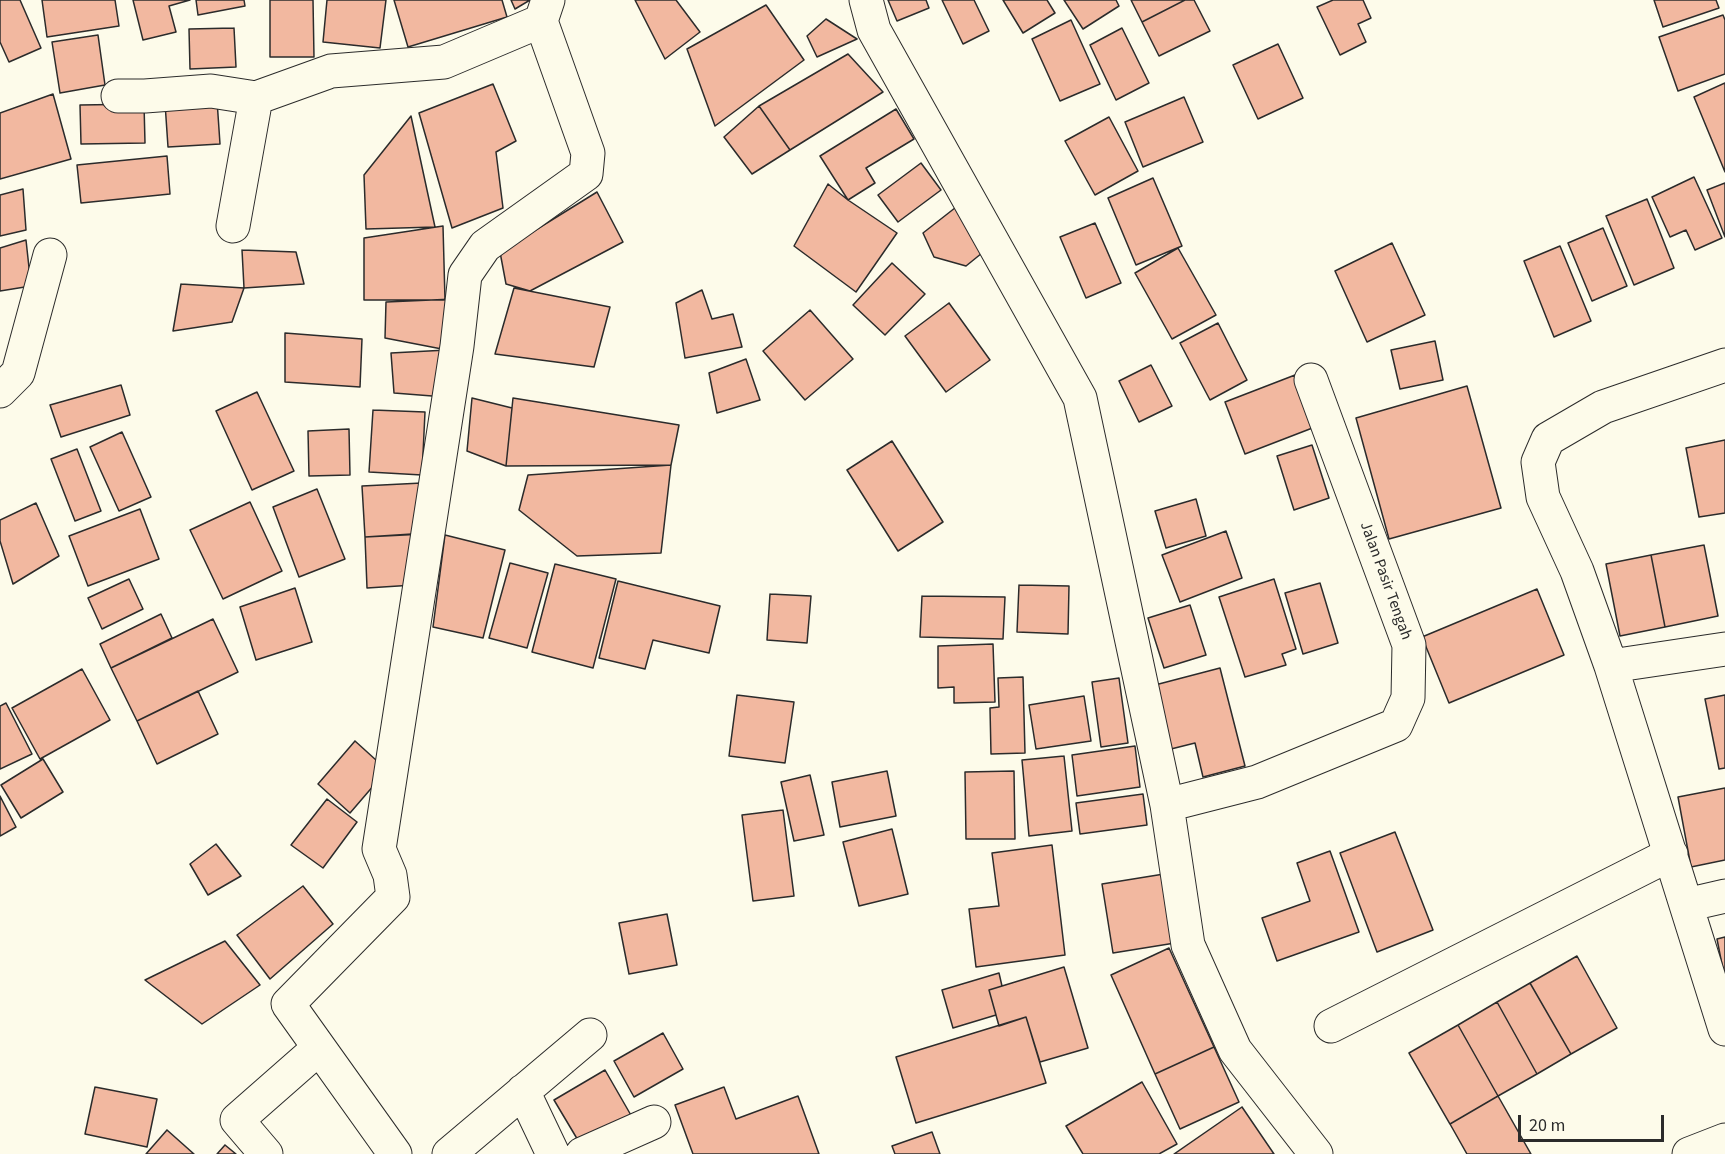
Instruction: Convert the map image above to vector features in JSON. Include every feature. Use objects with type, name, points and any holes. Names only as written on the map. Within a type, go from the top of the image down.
[{"type":"street","points":[[866,0],[874,30],[1080,398],[1167,805],[1188,945],[1234,1050],[1316,1154]]},
{"type":"street","points":[[118,96],[212,91],[256,98],[331,71],[444,62],[544,11],[588,153],[586,174],[485,246],[465,275],[457,346],[379,849],[390,875],[393,897],[288,1004],[395,1154]]},
{"type":"street","points":[[233,226],[256,98]]},
{"type":"street","points":[[0,391],[18,373],[50,255]]},
{"type":"street","points":[[1725,365],[1603,407],[1548,440],[1538,462],[1543,497],[1576,571],[1611,666],[1725,1029]]},
{"type":"street","name":"Jalan Pasir Tengah","points":[[1167,805],[1257,782],[1396,725],[1408,698],[1409,645],[1311,381]]},
{"type":"street","points":[[1611,666],[1725,649]]},
{"type":"street","points":[[1331,1026],[1671,854]]},
{"type":"street","points":[[1686,905],[1725,896]]},
{"type":"street","points":[[449,1154],[590,1035]]},
{"type":"street","points":[[266,1154],[237,1120],[319,1048]]},
{"type":"street","points":[[523,1091],[554,1154]]},
{"type":"street","points":[[582,1154],[654,1122]]},
{"type":"street","points":[[1689,1154],[1725,1140]]},
{"type":"building","points":[[0,0],[20,0],[41,48],[9,62],[0,42]]},
{"type":"building","points":[[42,0],[115,0],[119,26],[47,37]]},
{"type":"building","points":[[133,0],[190,0],[169,6],[176,32],[143,40]]},
{"type":"building","points":[[196,0],[244,0],[245,6],[198,15]]},
{"type":"building","points":[[270,0],[313,0],[314,57],[270,57]]},
{"type":"building","points":[[327,0],[386,0],[380,48],[323,42]]},
{"type":"building","points":[[394,0],[502,0],[507,17],[408,47]]},
{"type":"building","points":[[511,0],[530,0],[515,9]]},
{"type":"building","points":[[635,0],[676,0],[700,32],[665,59]]},
{"type":"building","points":[[888,0],[926,0],[929,8],[897,21]]},
{"type":"building","points":[[942,0],[974,0],[989,31],[963,44]]},
{"type":"building","points":[[1003,0],[1047,0],[1055,13],[1023,33]]},
{"type":"building","points":[[1064,0],[1116,0],[1119,6],[1083,29]]},
{"type":"building","points":[[1131,0],[1185,0],[1142,22]]},
{"type":"building","points":[[1185,0],[1194,0],[1210,31],[1159,56],[1142,22]]},
{"type":"building","points":[[1333,0],[1363,0],[1371,18],[1358,24],[1366,42],[1340,55],[1317,7]]},
{"type":"building","points":[[1654,0],[1716,0],[1719,8],[1663,27]]},
{"type":"building","points":[[766,5],[804,60],[715,126],[687,49]]},
{"type":"building","points":[[1723,15],[1725,20],[1725,74],[1678,91],[1659,37]]},
{"type":"building","points":[[826,19],[857,39],[817,57],[807,36]]},
{"type":"building","points":[[1071,20],[1100,84],[1060,101],[1032,39]]},
{"type":"building","points":[[234,28],[236,67],[190,69],[189,29]]},
{"type":"building","points":[[1122,28],[1149,83],[1116,100],[1090,45]]},
{"type":"building","points":[[98,35],[105,85],[60,93],[52,42]]},
{"type":"building","points":[[1278,44],[1303,98],[1258,119],[1233,65]]},
{"type":"building","points":[[848,54],[883,92],[790,150],[759,106]]},
{"type":"building","points":[[1725,83],[1725,172],[1694,97]]},
{"type":"building","points":[[493,84],[516,141],[496,152],[503,208],[452,228],[419,113]]},
{"type":"building","points":[[53,94],[71,159],[0,179],[0,113]]},
{"type":"building","points":[[1184,97],[1203,142],[1143,167],[1125,122]]},
{"type":"building","points":[[217,100],[220,144],[168,147],[165,103]]},
{"type":"building","points":[[144,104],[145,143],[81,144],[80,105]]},
{"type":"building","points":[[759,106],[790,150],[752,174],[724,137]]},
{"type":"building","points":[[896,109],[914,139],[866,168],[875,183],[848,200],[820,156]]},
{"type":"building","points":[[411,116],[435,227],[366,229],[364,175]]},
{"type":"building","points":[[1109,117],[1138,171],[1095,195],[1065,141]]},
{"type":"building","points":[[167,156],[170,194],[81,203],[77,165]]},
{"type":"building","points":[[921,163],[941,190],[898,222],[878,195]]},
{"type":"building","points":[[1694,177],[1722,238],[1695,250],[1686,230],[1670,237],[1652,197]]},
{"type":"building","points":[[1153,178],[1182,246],[1136,265],[1108,198]]},
{"type":"building","points":[[1725,183],[1725,237],[1707,190]]},
{"type":"building","points":[[828,184],[897,233],[856,292],[794,246]]},
{"type":"building","points":[[23,189],[26,230],[0,236],[0,195]]},
{"type":"building","points":[[597,192],[623,242],[530,291],[506,284],[500,252]]},
{"type":"building","points":[[1647,199],[1674,268],[1634,285],[1606,216]]},
{"type":"building","points":[[960,204],[987,249],[966,266],[934,257],[923,233]]},
{"type":"building","points":[[1095,223],[1121,283],[1086,298],[1060,237]]},
{"type":"building","points":[[443,226],[445,300],[364,300],[364,238]]},
{"type":"building","points":[[1603,228],[1627,286],[1592,301],[1568,243]]},
{"type":"building","points":[[26,240],[31,286],[0,291],[0,248]]},
{"type":"building","points":[[1392,243],[1425,315],[1367,342],[1335,271]]},
{"type":"building","points":[[1560,246],[1591,321],[1554,337],[1524,261]]},
{"type":"building","points":[[1178,248],[1216,315],[1172,339],[1135,273]]},
{"type":"building","points":[[242,250],[296,252],[304,284],[244,288]]},
{"type":"building","points":[[892,263],[925,294],[885,335],[853,305]]},
{"type":"building","points":[[181,284],[244,288],[232,322],[173,331]]},
{"type":"building","points":[[514,288],[610,307],[594,367],[495,354]]},
{"type":"building","points":[[702,290],[712,319],[733,314],[742,347],[685,358],[676,303]]},
{"type":"building","points":[[454,299],[447,350],[385,338],[386,302]]},
{"type":"building","points":[[949,303],[990,360],[946,392],[905,336]]},
{"type":"building","points":[[810,310],[853,359],[805,400],[763,351]]},
{"type":"building","points":[[1218,323],[1247,380],[1210,400],[1180,343]]},
{"type":"building","points":[[285,333],[362,339],[360,387],[285,382]]},
{"type":"building","points":[[1435,341],[1443,380],[1400,389],[1391,350]]},
{"type":"building","points":[[447,350],[445,397],[394,393],[391,353]]},
{"type":"building","points":[[746,359],[760,400],[717,413],[709,373]]},
{"type":"building","points":[[1151,365],[1172,406],[1139,422],[1119,381]]},
{"type":"building","points":[[1295,375],[1315,427],[1245,454],[1225,402]]},
{"type":"building","points":[[121,385],[130,415],[61,437],[50,405]]},
{"type":"building","points":[[1467,386],[1501,508],[1389,539],[1356,418]]},
{"type":"building","points":[[257,392],[294,471],[252,490],[216,411]]},
{"type":"building","points":[[472,398],[512,408],[506,466],[467,451]]},
{"type":"building","points":[[513,398],[679,425],[671,465],[506,466]]},
{"type":"building","points":[[373,410],[425,412],[422,475],[369,472]]},
{"type":"building","points":[[349,429],[350,475],[309,476],[308,431]]},
{"type":"building","points":[[122,432],[151,497],[119,511],[90,447]]},
{"type":"building","points":[[1725,440],[1725,513],[1699,517],[1686,448]]},
{"type":"building","points":[[892,441],[943,522],[898,551],[847,470]]},
{"type":"building","points":[[1312,445],[1329,498],[1294,510],[1277,456]]},
{"type":"building","points":[[77,449],[101,511],[75,521],[51,459]]},
{"type":"building","points":[[671,465],[661,553],[577,556],[519,510],[528,475]]},
{"type":"building","points":[[422,483],[424,534],[365,537],[362,486]]},
{"type":"building","points":[[317,489],[345,559],[299,577],[273,507]]},
{"type":"building","points":[[1196,499],[1206,536],[1166,548],[1155,511]]},
{"type":"building","points":[[250,502],[282,571],[223,599],[190,530]]},
{"type":"building","points":[[36,503],[59,556],[13,584],[0,541],[0,520]]},
{"type":"building","points":[[140,509],[159,559],[88,586],[69,536]]},
{"type":"building","points":[[1226,531],[1242,578],[1180,602],[1162,555]]},
{"type":"building","points":[[412,534],[414,585],[367,588],[365,537]]},
{"type":"building","points":[[445,535],[505,550],[483,638],[433,627]]},
{"type":"building","points":[[1704,545],[1718,616],[1665,627],[1651,555]]},
{"type":"building","points":[[1651,555],[1665,627],[1620,636],[1606,564]]},
{"type":"building","points":[[510,563],[548,573],[527,648],[489,638]]},
{"type":"building","points":[[555,564],[616,579],[593,668],[532,652]]},
{"type":"building","points":[[129,579],[143,609],[102,629],[88,598]]},
{"type":"building","points":[[1274,579],[1296,649],[1282,654],[1286,665],[1245,677],[1219,597]]},
{"type":"building","points":[[618,581],[720,606],[709,653],[653,640],[645,669],[599,658]]},
{"type":"building","points":[[1320,583],[1338,643],[1303,654],[1285,593]]},
{"type":"building","points":[[1019,585],[1069,586],[1068,634],[1017,632]]},
{"type":"building","points":[[295,588],[312,642],[256,660],[240,607]]},
{"type":"building","points":[[1537,589],[1564,655],[1449,703],[1422,637]]},
{"type":"building","points":[[770,594],[811,596],[807,643],[767,640]]},
{"type":"building","points":[[922,596],[1005,597],[1003,639],[920,637]]},
{"type":"building","points":[[1190,605],[1206,655],[1164,668],[1148,618]]},
{"type":"building","points":[[161,614],[172,638],[111,668],[100,644]]},
{"type":"building","points":[[213,619],[238,672],[137,721],[111,668]]},
{"type":"building","points":[[993,644],[995,702],[954,703],[954,687],[938,688],[938,646]]},
{"type":"building","points":[[1220,668],[1245,766],[1203,777],[1195,743],[1171,749],[1155,685]]},
{"type":"building","points":[[82,669],[110,720],[40,759],[12,708]]},
{"type":"building","points":[[1023,677],[1025,753],[991,754],[990,708],[999,707],[998,678]]},
{"type":"building","points":[[1119,678],[1128,743],[1101,747],[1092,682]]},
{"type":"building","points":[[198,691],[218,734],[157,764],[137,721]]},
{"type":"building","points":[[737,695],[794,702],[785,763],[729,756]]},
{"type":"building","points":[[1725,695],[1725,768],[1719,769],[1705,699]]},
{"type":"building","points":[[1084,696],[1091,741],[1036,749],[1029,705]]},
{"type":"building","points":[[6,703],[32,754],[0,769],[0,706]]},
{"type":"building","points":[[355,741],[387,770],[350,813],[318,784]]},
{"type":"building","points":[[1135,746],[1140,787],[1077,796],[1072,755]]},
{"type":"building","points":[[1064,756],[1072,831],[1029,836],[1022,760]]},
{"type":"building","points":[[43,759],[63,792],[21,818],[1,785]]},
{"type":"building","points":[[887,771],[896,816],[840,827],[832,782]]},
{"type":"building","points":[[1014,771],[1015,839],[966,839],[965,772]]},
{"type":"building","points":[[810,775],[824,835],[794,841],[781,782]]},
{"type":"building","points":[[1725,788],[1725,860],[1691,867],[1678,797]]},
{"type":"building","points":[[1143,794],[1147,825],[1080,834],[1076,803]]},
{"type":"building","points":[[0,796],[16,827],[0,836]]},
{"type":"building","points":[[327,799],[357,822],[323,868],[291,845]]},
{"type":"building","points":[[783,810],[794,896],[753,901],[742,815]]},
{"type":"building","points":[[892,829],[908,894],[859,906],[843,842]]},
{"type":"building","points":[[1395,832],[1433,930],[1377,952],[1340,853]]},
{"type":"building","points":[[216,844],[241,876],[208,895],[190,864]]},
{"type":"building","points":[[1052,845],[1065,955],[976,967],[969,909],[999,906],[992,853]]},
{"type":"building","points":[[1330,851],[1359,932],[1277,961],[1262,918],[1310,901],[1297,863]]},
{"type":"building","points":[[1164,874],[1175,943],[1113,953],[1102,884]]},
{"type":"building","points":[[303,886],[333,924],[270,979],[237,935]]},
{"type":"building","points":[[667,914],[677,965],[629,974],[619,923]]},
{"type":"building","points":[[1725,937],[1725,980],[1717,939]]},
{"type":"building","points":[[225,941],[260,985],[202,1024],[145,980]]},
{"type":"building","points":[[1169,948],[1214,1047],[1155,1074],[1111,975]]},
{"type":"building","points":[[1577,956],[1617,1028],[1571,1054],[1530,983]]},
{"type":"building","points":[[1064,967],[1088,1048],[1040,1062],[1026,1017],[999,1026],[989,990]]},
{"type":"building","points":[[999,973],[1002,986],[989,990],[996,1015],[953,1028],[942,990]]},
{"type":"building","points":[[1530,983],[1571,1054],[1537,1074],[1497,1002]]},
{"type":"building","points":[[1497,1002],[1537,1074],[1498,1096],[1458,1025]]},
{"type":"building","points":[[1026,1017],[1046,1083],[916,1123],[896,1057]]},
{"type":"building","points":[[1458,1025],[1498,1096],[1450,1124],[1409,1053]]},
{"type":"building","points":[[663,1033],[683,1069],[634,1097],[614,1061]]},
{"type":"building","points":[[1214,1047],[1239,1102],[1180,1129],[1155,1074]]},
{"type":"building","points":[[605,1070],[632,1117],[582,1147],[554,1100]]},
{"type":"building","points":[[1142,1082],[1177,1144],[1159,1154],[1083,1154],[1066,1126]]},
{"type":"building","points":[[95,1087],[157,1099],[147,1147],[85,1134]]},
{"type":"building","points":[[724,1087],[736,1119],[798,1096],[819,1154],[693,1154],[675,1105]]},
{"type":"building","points":[[1498,1096],[1531,1154],[1467,1154],[1450,1124]]},
{"type":"building","points":[[1242,1107],[1274,1154],[1174,1154]]},
{"type":"building","points":[[167,1130],[194,1154],[146,1154]]},
{"type":"building","points":[[932,1132],[940,1154],[895,1154],[892,1146]]},
{"type":"building","points":[[225,1145],[236,1154],[217,1154]]}]
